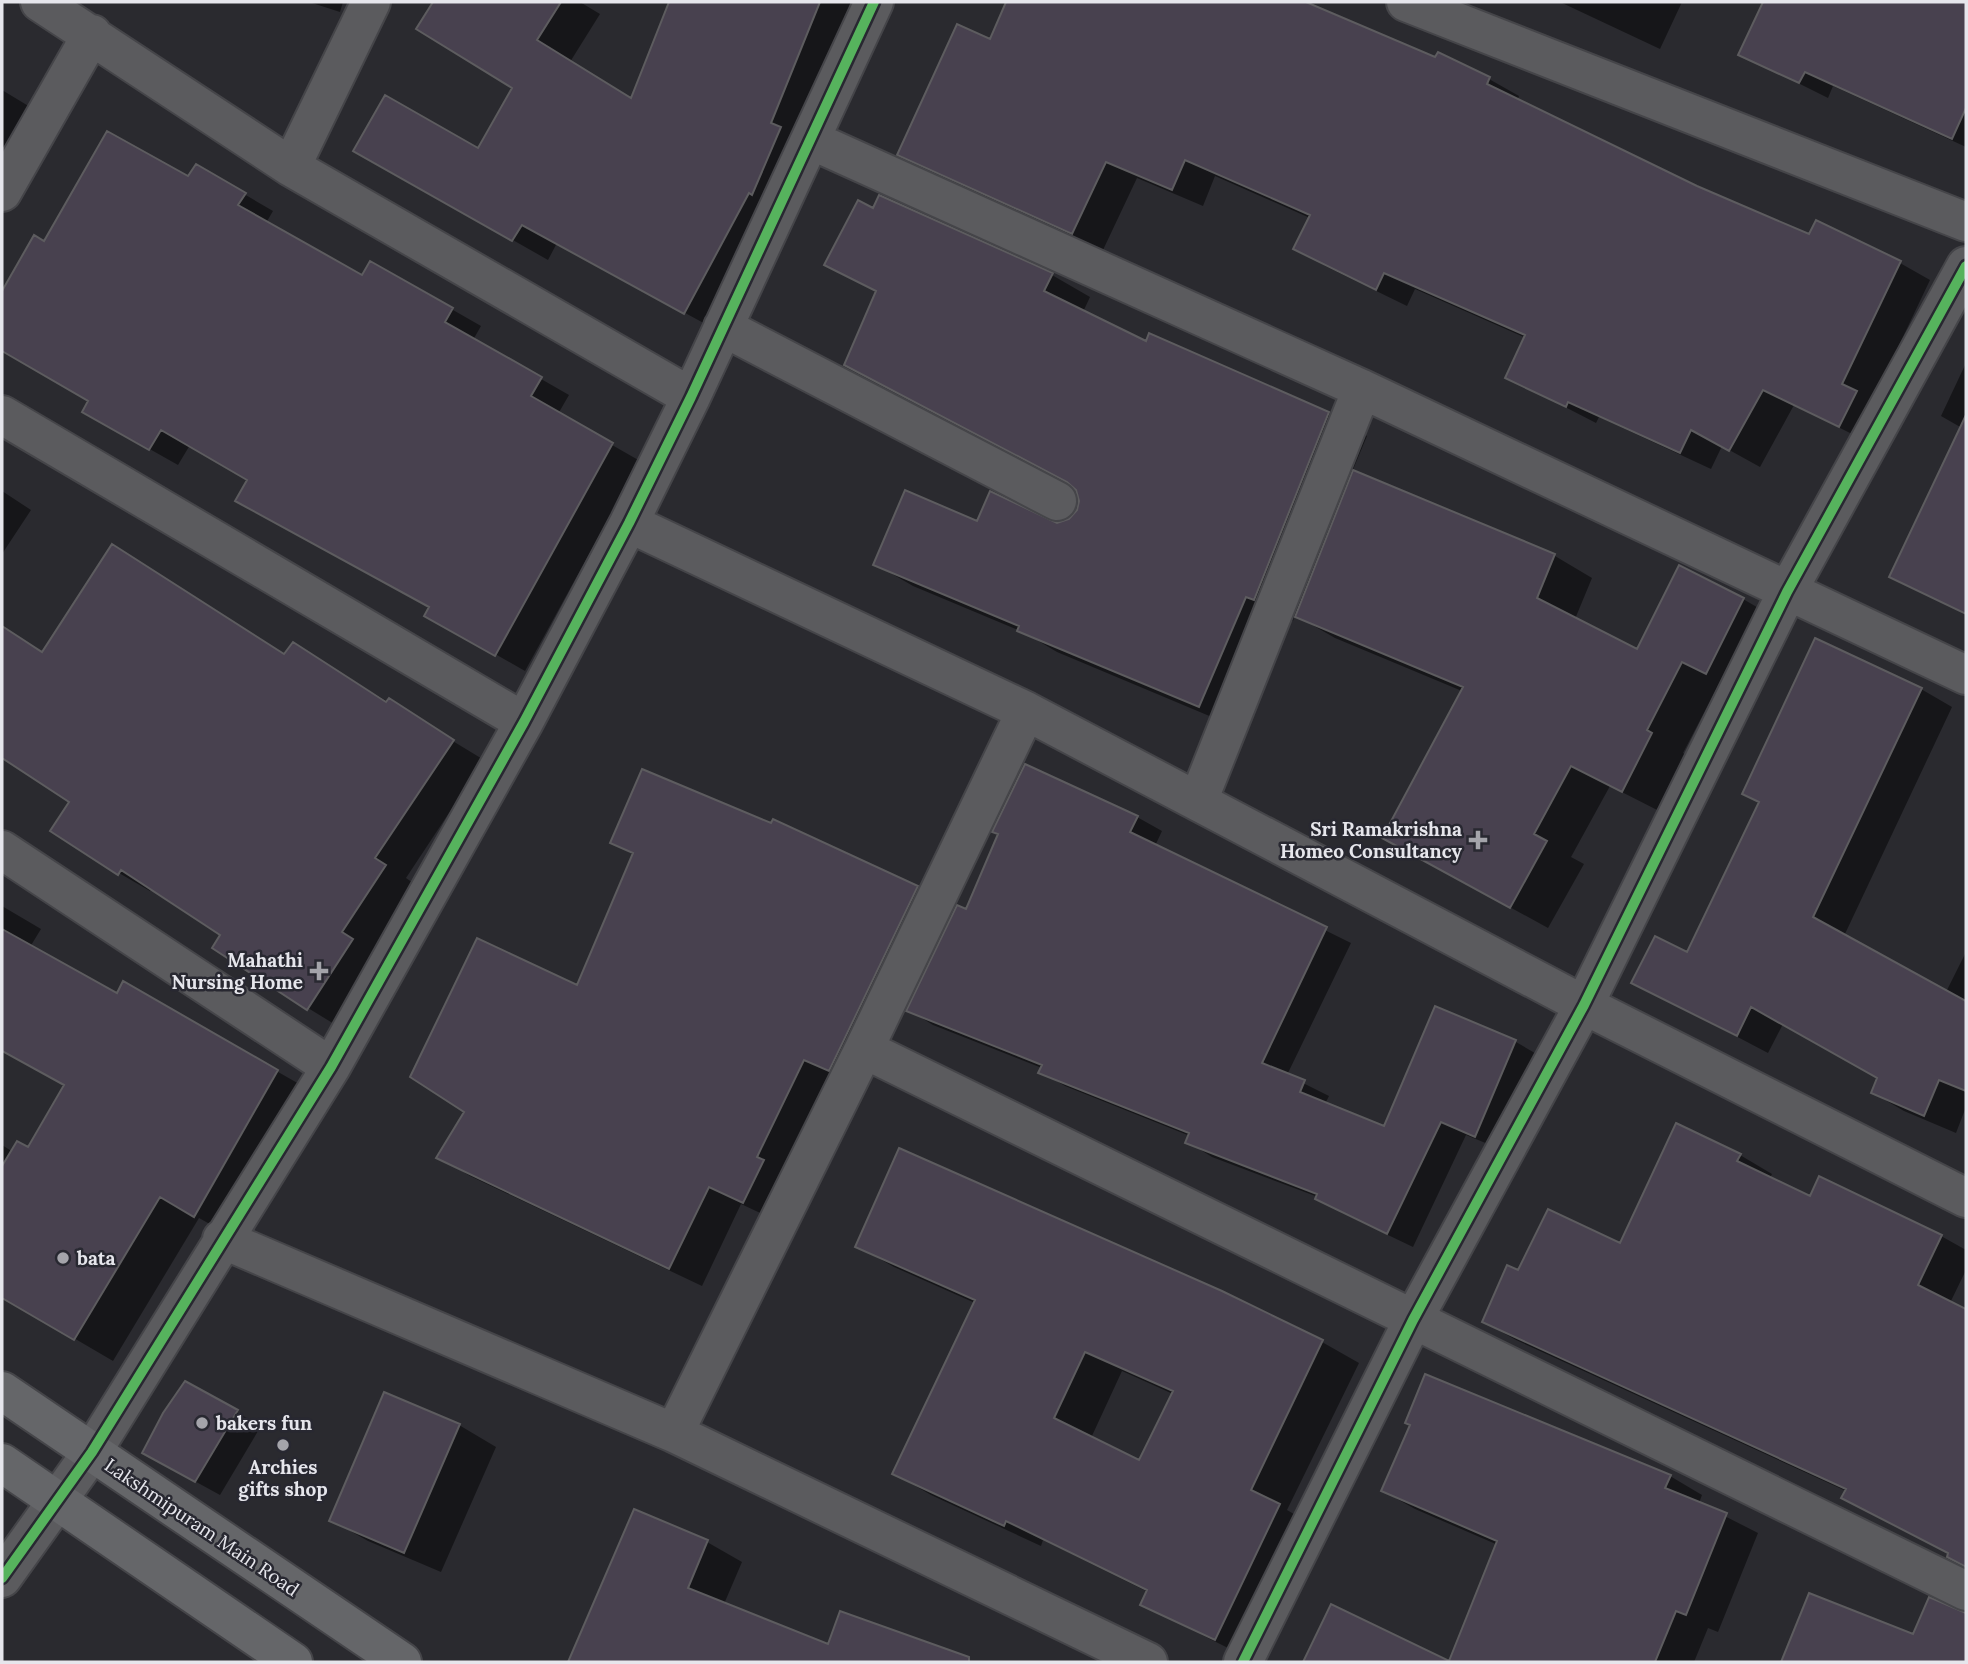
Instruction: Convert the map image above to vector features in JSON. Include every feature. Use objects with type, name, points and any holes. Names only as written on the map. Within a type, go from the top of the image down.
[{"type":"main road","name":"Lakshmipuram Main Road","points":[[2,1391],[402,1662]]},
{"type":"main road","points":[[2,1463],[293,1662]]},
{"type":"street","points":[[40,2],[291,167],[691,397]]},
{"type":"street","points":[[291,167],[372,2]]},
{"type":"street","points":[[2,1578],[92,1452],[331,1067],[524,722],[629,523],[691,397],[874,2]]},
{"type":"street","points":[[1406,2],[1966,222]]},
{"type":"street","points":[[2,192],[92,34]]},
{"type":"street","points":[[811,140],[1362,389],[1966,676]]},
{"type":"street","points":[[1243,1662],[1413,1320],[1584,1005],[1787,592],[1966,266]]},
{"type":"street","points":[[723,327],[1057,501]]},
{"type":"street","points":[[1198,801],[1362,389]]},
{"type":"street","points":[[2,415],[524,722]]},
{"type":"street","points":[[629,523],[1026,711],[1584,1005],[1966,1198]]},
{"type":"street","points":[[674,1433],[864,1049],[1026,711]]},
{"type":"street","points":[[2,850],[331,1067]]},
{"type":"street","points":[[864,1049],[1966,1591]]},
{"type":"street","points":[[222,1240],[674,1433],[1148,1662]]},
{"type":"building","points":[[433,2],[561,2],[537,40],[631,98],[669,2],[820,2],[771,123],[781,127],[752,195],[749,193],[684,314],[522,225],[512,241],[353,151],[385,95],[478,148],[512,88],[416,29]]},
{"type":"building","points":[[1006,2],[1306,2],[1435,57],[1438,52],[1490,77],[1487,84],[1697,186],[1809,234],[1816,220],[1901,261],[1842,384],[1857,391],[1839,427],[1763,390],[1729,451],[1691,430],[1680,453],[1568,402],[1566,407],[1505,378],[1525,335],[1384,273],[1376,290],[1293,249],[1310,215],[1185,160],[1172,190],[1106,162],[1072,234],[897,155],[957,24],[990,39]]},
{"type":"building","points":[[1763,2],[1966,2],[1966,108],[1952,139],[1805,72],[1799,83],[1738,55]]},
{"type":"building","points":[[107,131],[188,176],[196,164],[246,193],[238,205],[362,275],[370,261],[453,308],[445,322],[542,377],[531,396],[613,443],[495,656],[424,616],[429,607],[235,501],[247,480],[161,430],[149,450],[82,412],[88,401],[2,351],[2,291],[34,235],[44,241]]},
{"type":"building","points":[[879,195],[1053,273],[1044,291],[1146,341],[1149,333],[1329,412],[1254,600],[1246,597],[1199,707],[1017,631],[1019,626],[873,565],[905,490],[977,521],[990,491],[1057,523],[1069,519],[1077,510],[1079,501],[1076,490],[1067,482],[844,365],[876,291],[824,265],[858,200],[873,208]]},
{"type":"building","points":[[1966,415],[1966,614],[1889,577]]},
{"type":"building","points":[[1353,470],[1555,554],[1537,598],[1637,649],[1679,565],[1744,598],[1706,674],[1682,662],[1647,730],[1652,733],[1622,792],[1571,766],[1534,834],[1547,841],[1510,908],[1382,838],[1463,687],[1295,617]]},
{"type":"building","points":[[112,544],[284,654],[293,642],[386,702],[389,698],[454,740],[375,858],[386,865],[342,932],[353,939],[307,1010],[212,948],[220,935],[121,870],[118,875],[50,831],[69,802],[2,758],[2,626],[42,652]]},
{"type":"building","points":[[1815,638],[1922,688],[1813,917],[1966,1001],[1966,1091],[1939,1080],[1924,1116],[1871,1093],[1877,1078],[1751,1007],[1737,1036],[1631,983],[1655,936],[1687,952],[1759,802],[1742,794]]},
{"type":"building","points":[[1025,764],[1138,816],[1130,832],[1327,927],[1262,1063],[1305,1080],[1300,1092],[1384,1126],[1435,1006],[1516,1040],[1475,1137],[1441,1122],[1387,1234],[1315,1199],[1317,1194],[1185,1143],[1189,1133],[1038,1073],[1042,1065],[906,1011],[957,905],[966,909],[998,834],[992,832]]},
{"type":"building","points":[[642,769],[771,823],[773,819],[918,886],[829,1071],[804,1060],[757,1157],[764,1160],[743,1203],[709,1187],[669,1269],[436,1158],[464,1112],[410,1077],[477,938],[577,985],[633,853],[610,843]]},
{"type":"building","points":[[2,929],[117,993],[123,981],[278,1070],[194,1217],[160,1197],[74,1340],[2,1298],[2,1166],[17,1141],[28,1147],[64,1085],[2,1051]]},
{"type":"building","points":[[1676,1123],[1741,1154],[1737,1161],[1810,1196],[1819,1176],[1942,1235],[1918,1285],[1966,1309],[1966,1567],[1947,1557],[1948,1553],[1841,1498],[1846,1489],[1482,1322],[1507,1265],[1518,1270],[1548,1209],[1620,1243]]},
{"type":"building","points":[[899,1148],[1222,1291],[1323,1340],[1251,1490],[1280,1504],[1215,1640],[1140,1605],[1147,1590],[1006,1521],[1004,1526],[892,1474],[975,1300],[855,1247]],"holes":[[[1085,1352],[1173,1391],[1139,1460],[1054,1418]]]},
{"type":"building","points":[[1425,1374],[1671,1475],[1665,1488],[1727,1513],[1686,1615],[1676,1611],[1655,1662],[1303,1662],[1331,1604],[1449,1661],[1497,1541],[1381,1491],[1410,1425],[1405,1423]]},
{"type":"building","points":[[185,1381],[238,1410],[195,1482],[142,1453],[163,1413]]},
{"type":"building","points":[[384,1392],[460,1424],[404,1553],[329,1521]]},
{"type":"building","points":[[634,1509],[708,1540],[688,1588],[828,1644],[840,1611],[969,1657],[969,1662],[568,1662]]},
{"type":"building","points":[[1809,1593],[1913,1634],[1929,1597],[1966,1613],[1966,1662],[1781,1662]]},
{"type":"cycle path","points":[[2,1578],[92,1452],[331,1067],[524,722],[629,523],[691,397],[874,2]]},
{"type":"cycle path","points":[[1243,1662],[1413,1320],[1584,1005],[1787,592],[1966,266]]},
{"type":"place","name":"Sri Ramakrishna Homeo Consultancy","points":[[1478,840]]},
{"type":"place","name":"Mahathi Nursing Home","points":[[319,971]]},
{"type":"place","name":"bata","points":[[63,1258]]},
{"type":"place","name":"bakers fun","points":[[202,1423]]},
{"type":"place","name":"Archies gifts shop","points":[[283,1445]]}]
